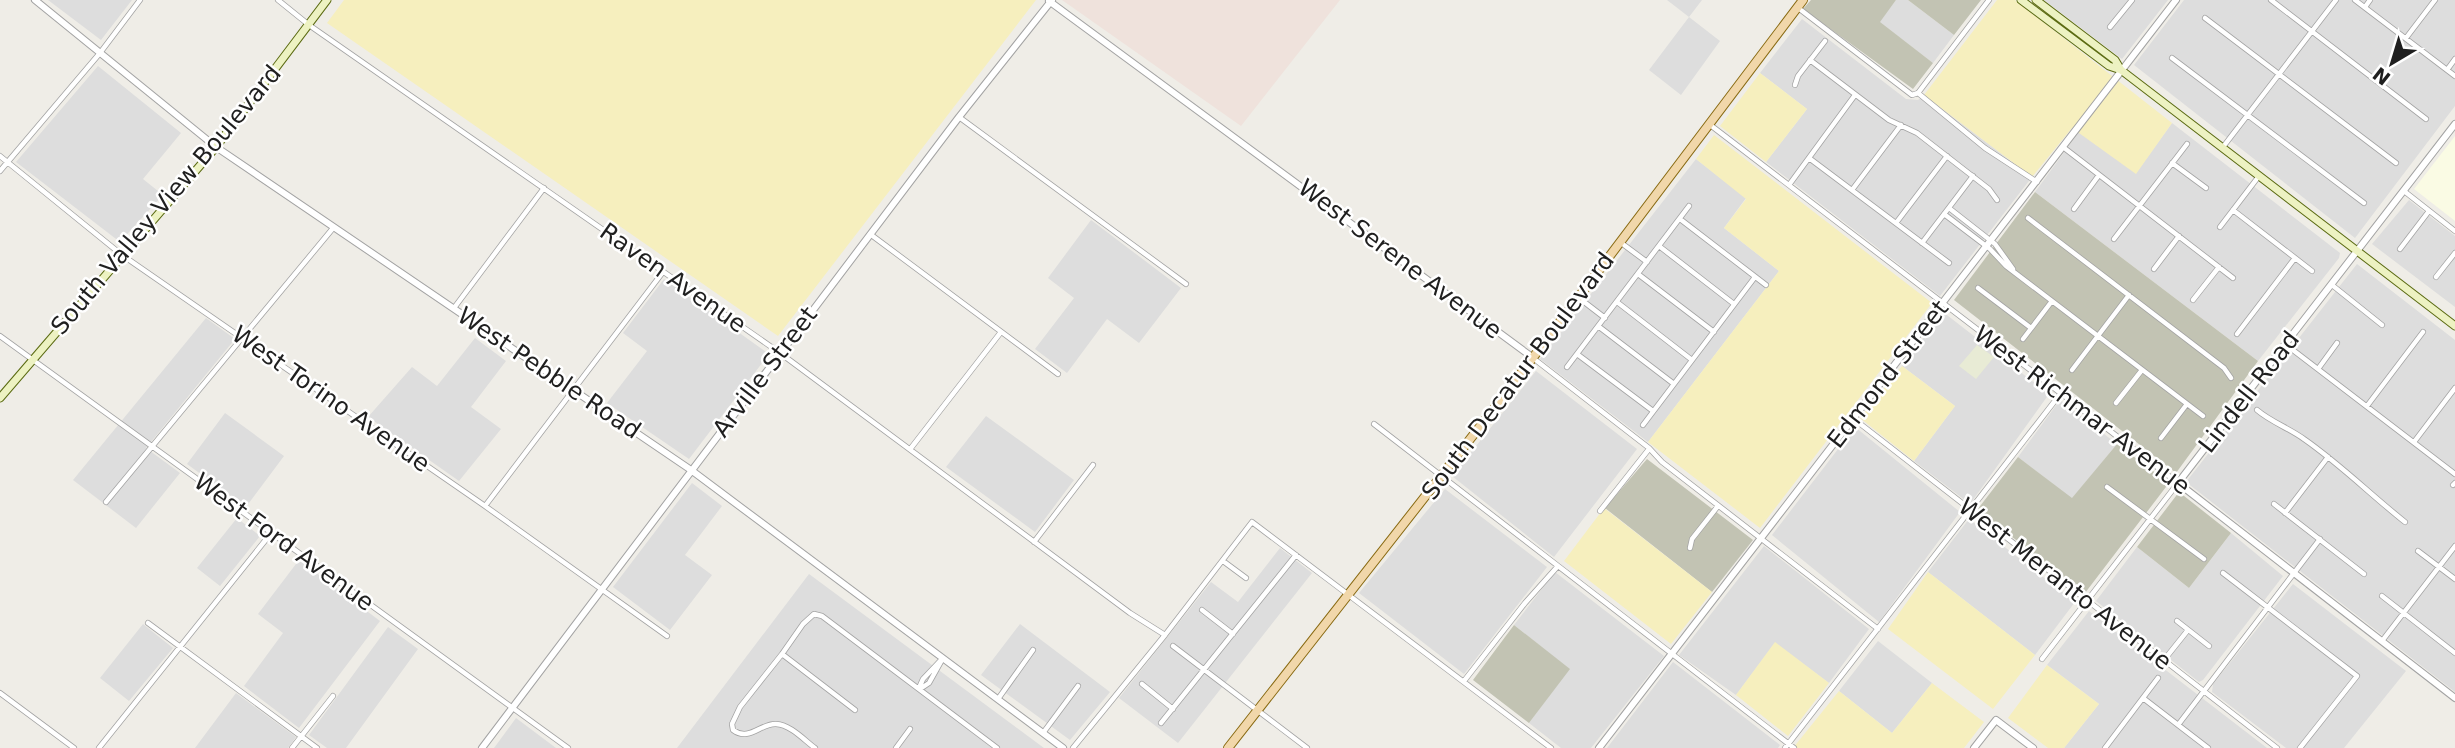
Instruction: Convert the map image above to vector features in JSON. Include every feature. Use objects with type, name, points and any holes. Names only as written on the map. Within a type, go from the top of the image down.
[{"type":"main road","name":"South Valley View Boulevard","points":[[0,398],[216,147],[327,0]]},
{"type":"main road","points":[[2021,0],[2109,66],[2121,70],[2455,326]]},
{"type":"main road","points":[[2036,0],[2115,60],[2121,70]]},
{"type":"main road","name":"South Decatur Boulevard","points":[[1228,748],[1441,476],[1800,4]]},
{"type":"street","name":"West Pebble Road","points":[[34,0],[216,147],[691,470],[1063,748]]},
{"type":"street","points":[[0,171],[100,53],[140,0]]},
{"type":"street","name":"Raven Avenue","points":[[278,0],[309,25],[780,353],[1130,613],[1165,635]]},
{"type":"street","points":[[1916,94],[1989,0]]},
{"type":"street","points":[[2110,27],[2132,0]]},
{"type":"street","name":"Edmond Street","points":[[1599,748],[2176,0]]},
{"type":"street","points":[[2271,0],[2426,119]]},
{"type":"street","points":[[2223,147],[2336,0]]},
{"type":"street","points":[[2355,0],[2455,76]]},
{"type":"street","points":[[2365,7],[2370,0]]},
{"type":"street","points":[[2406,38],[2435,0]]},
{"type":"street","name":"Arville Street","points":[[482,748],[870,234],[1050,1]]},
{"type":"street","name":"West Serene Avenue","points":[[1050,1],[1532,357],[1649,448],[1662,462],[1878,629]]},
{"type":"street","points":[[1800,4],[1909,93],[1916,94],[1984,148],[2037,182]]},
{"type":"street","points":[[2205,18],[2396,163]]},
{"type":"street","points":[[1795,85],[1798,76],[1825,41]]},
{"type":"street","points":[[2172,58],[2364,203]]},
{"type":"street","points":[[1810,60],[1888,120],[1913,130],[1989,189],[1997,200]]},
{"type":"street","points":[[2447,70],[2455,60]]},
{"type":"street","points":[[1789,185],[1855,95]]},
{"type":"street","points":[[959,117],[1186,284]]},
{"type":"street","name":"West Richmar Avenue","points":[[1709,123],[2455,698]]},
{"type":"street","name":"Lindell Road","points":[[2042,659],[2455,124]]},
{"type":"street","points":[[1852,190],[1901,125]]},
{"type":"street","points":[[2114,239],[2187,144]]},
{"type":"street","points":[[2063,147],[2233,278]]},
{"type":"street","name":"West Torino Avenue","points":[[0,156],[122,255],[485,506],[667,636]]},
{"type":"street","points":[[1896,223],[1947,156]]},
{"type":"street","points":[[1809,158],[1949,263]]},
{"type":"street","points":[[2172,163],[2206,188]]},
{"type":"street","points":[[1922,243],[1973,176]]},
{"type":"street","points":[[2074,209],[2099,176]]},
{"type":"street","points":[[2220,227],[2260,176]]},
{"type":"street","points":[[454,308],[544,188]]},
{"type":"street","points":[[2404,191],[2455,230]]},
{"type":"street","points":[[1567,368],[1689,206]]},
{"type":"street","points":[[1949,208],[1989,244],[2003,264],[2203,416]]},
{"type":"street","points":[[2233,210],[2312,271]]},
{"type":"street","points":[[2400,249],[2430,211]]},
{"type":"street","points":[[1944,214],[1989,244]]},
{"type":"street","points":[[2028,218],[2224,368],[2231,378]]},
{"type":"street","points":[[1680,219],[1766,285]]},
{"type":"street","points":[[106,502],[334,227]]},
{"type":"street","points":[[870,234],[1058,374]]},
{"type":"street","points":[[2154,269],[2179,236]]},
{"type":"street","points":[[1620,242],[1647,262]]},
{"type":"street","points":[[1659,246],[1734,304]]},
{"type":"street","points":[[2436,277],[2455,253]]},
{"type":"street","points":[[2236,334],[2295,258]]},
{"type":"street","points":[[2193,300],[2219,267]]},
{"type":"street","points":[[485,506],[663,272]]},
{"type":"street","points":[[1638,274],[1714,332]]},
{"type":"street","points":[[1643,425],[1755,277]]},
{"type":"street","points":[[2332,285],[2382,325]]},
{"type":"street","points":[[1978,288],[2031,328]]},
{"type":"street","points":[[2072,370],[2129,295]]},
{"type":"street","points":[[1578,297],[1605,318]]},
{"type":"street","points":[[2023,339],[2052,301]]},
{"type":"street","points":[[1617,302],[1692,360]]},
{"type":"street","points":[[1598,326],[1674,384]]},
{"type":"street","points":[[911,449],[1001,332]]},
{"type":"street","points":[[2367,406],[2423,332]]},
{"type":"street","name":"West Ford Avenue","points":[[0,336],[568,748]]},
{"type":"street","points":[[2318,369],[2337,343]]},
{"type":"street","points":[[2285,344],[2455,474]]},
{"type":"street","points":[[1577,354],[1653,411]]},
{"type":"street","points":[[2116,403],[2142,370]]},
{"type":"street","points":[[2414,442],[2455,388]]},
{"type":"street","points":[[1787,746],[2061,393]]},
{"type":"street","points":[[2161,438],[2187,404]]},
{"type":"street","points":[[2257,410],[2265,418],[2301,437],[2328,457],[2405,522]]},
{"type":"street","name":"West Meranto Avenue","points":[[1854,419],[2277,748]]},
{"type":"street","points":[[1374,424],[1672,653],[1787,746],[1794,748]]},
{"type":"street","points":[[1600,511],[1649,448]]},
{"type":"street","points":[[2285,513],[2328,457]]},
{"type":"street","points":[[1034,542],[1093,465]]},
{"type":"street","points":[[2107,487],[2204,559]]},
{"type":"street","points":[[2274,504],[2364,574]]},
{"type":"street","points":[[1690,548],[1692,540],[1718,506]]},
{"type":"street","points":[[1073,748],[1252,522],[1551,748]]},
{"type":"street","points":[[99,748],[272,532]]},
{"type":"street","points":[[2178,725],[2320,539]]},
{"type":"street","points":[[2382,641],[2455,546]]},
{"type":"street","points":[[2418,551],[2455,579]]},
{"type":"street","points":[[1161,723],[1296,555]]},
{"type":"street","points":[[1223,561],[1246,578]]},
{"type":"street","points":[[1464,681],[1525,603],[1558,566]]},
{"type":"street","points":[[2223,573],[2357,676],[2300,748]]},
{"type":"street","points":[[2382,596],[2455,653]]},
{"type":"street","points":[[1202,610],[1233,634]]},
{"type":"street","points":[[816,748],[790,729],[774,723],[741,735],[733,730],[732,724],[740,707],[803,624],[814,614],[822,616],[997,748]]},
{"type":"street","points":[[2177,621],[2209,646]]},
{"type":"street","points":[[148,622],[179,648],[317,748]]},
{"type":"street","points":[[2164,660],[2188,630]]},
{"type":"street","points":[[1173,646],[1307,748]]},
{"type":"street","points":[[998,699],[1033,650]]},
{"type":"street","points":[[782,654],[855,710]]},
{"type":"street","points":[[919,689],[929,683],[943,658]]},
{"type":"street","points":[[2105,748],[2158,678]]},
{"type":"street","points":[[1142,684],[1173,709]]},
{"type":"street","points":[[1043,733],[1078,686]]},
{"type":"street","points":[[0,693],[74,748]]},
{"type":"street","points":[[292,748],[333,696]]},
{"type":"street","points":[[2143,698],[2208,748]]},
{"type":"street","points":[[1974,748],[1996,720],[2033,748]]},
{"type":"street","points":[[896,748],[910,729]]},
{"type":"shaded area","points":[[48,0],[132,0],[101,40]]},
{"type":"shaded area","points":[[1062,0],[1340,0],[1241,126]]},
{"type":"shaded area","points":[[1667,0],[1702,0],[1689,17]]},
{"type":"shaded area","points":[[1811,0],[1896,0],[1880,22],[1933,63],[1913,89],[1803,9]]},
{"type":"shaded area","points":[[1896,0],[1908,0],[1954,35],[1933,63],[1879,22]]},
{"type":"shaded area","points":[[1908,0],[1981,0],[1954,35]]},
{"type":"shaded area","points":[[2044,0],[2168,0],[2122,59]]},
{"type":"shaded area","points":[[2184,0],[2455,0],[2455,106],[2355,238],[2134,65]]},
{"type":"shaded area","points":[[1689,17],[1720,41],[1681,95],[1649,70]]},
{"type":"shaded area","points":[[1802,19],[1906,99],[1918,100],[1924,95],[2032,177],[1940,296],[1766,162],[1807,109],[1760,73]]},
{"type":"shaded area","points":[[98,66],[181,133],[143,179],[163,195],[120,242],[16,162]]},
{"type":"shaded area","points":[[2172,123],[2340,253],[2339,258],[2258,361],[2035,192],[2079,132],[2136,173]]},
{"type":"shaded area","points":[[2455,136],[2455,221],[2414,189]]},
{"type":"shaded area","points":[[1696,159],[1746,198],[1724,228],[1779,271],[1648,442],[1540,359]]},
{"type":"shaded area","points":[[2035,192],[2258,361],[2176,473],[1954,300]]},
{"type":"shaded area","points":[[2409,200],[2455,236],[2455,307],[2372,244]]},
{"type":"shaded area","points":[[1091,220],[1181,288],[1139,343],[1107,319],[1067,373],[1035,349],[1074,298],[1048,278]]},
{"type":"shaded area","points":[[2357,264],[2455,340],[2455,692],[2186,482]]},
{"type":"shaded area","points":[[664,279],[769,354],[689,459],[607,403],[647,351],[623,333]]},
{"type":"shaded area","points":[[1943,312],[2049,394],[1970,504],[1914,461],[1955,406],[1902,366]]},
{"type":"shaded area","points":[[206,318],[235,339],[146,448],[180,473],[136,528],[73,480]]},
{"type":"shaded area","points":[[475,338],[506,361],[471,407],[501,429],[459,481],[368,417],[412,367],[437,386]]},
{"type":"shaded area","points":[[1977,345],[1994,357],[1976,379],[1959,366]]},
{"type":"shaded area","points":[[1536,371],[1637,449],[1554,557],[1452,476]]},
{"type":"shaded area","points":[[2060,400],[2117,444],[2072,499],[2018,457]]},
{"type":"shaded area","points":[[225,413],[284,456],[246,507],[187,464]]},
{"type":"shaded area","points":[[986,416],[1074,480],[1035,532],[946,467]]},
{"type":"shaded area","points":[[1855,427],[1960,512],[1879,622],[1772,535]]},
{"type":"shaded area","points":[[2117,444],[2169,483],[2085,593],[1977,510],[2018,457],[2072,498]]},
{"type":"shaded area","points":[[1647,459],[1753,540],[1712,592],[1605,508]]},
{"type":"shaded area","points":[[692,483],[722,506],[685,555],[712,575],[670,630],[613,587]]},
{"type":"shaded area","points":[[1445,489],[1547,567],[1464,674],[1359,593]]},
{"type":"shaded area","points":[[2179,492],[2231,533],[2189,588],[2137,547]]},
{"type":"shaded area","points":[[237,518],[260,536],[220,586],[197,568]]},
{"type":"shaded area","points":[[1969,519],[2075,602],[2035,655],[1928,572]]},
{"type":"shaded area","points":[[2231,533],[2283,576],[2199,682],[2096,601],[2137,547],[2189,588]]},
{"type":"shaded area","points":[[1764,546],[1869,629],[1829,683],[1775,643],[1736,695],[1679,655]]},
{"type":"shaded area","points":[[1280,548],[1312,573],[1178,743],[1119,698],[1211,582],[1238,602]]},
{"type":"shaded area","points":[[299,560],[380,621],[299,728],[244,686],[283,633],[258,614]]},
{"type":"shaded area","points":[[1555,572],[1664,656],[1591,748],[1561,748],[1529,723],[1569,669],[1514,625]]},
{"type":"shaded area","points":[[809,574],[1044,748],[677,748]]},
{"type":"shaded area","points":[[2293,584],[2406,671],[2344,748],[2286,748],[2212,692],[2213,684]]},
{"type":"shaded area","points":[[2089,611],[2267,748],[2064,748],[2099,704],[2047,665]]},
{"type":"shaded area","points":[[143,624],[173,648],[129,701],[100,678]]},
{"type":"shaded area","points":[[1020,624],[1110,692],[1070,740],[981,675]]},
{"type":"shaded area","points":[[1514,625],[1570,669],[1529,723],[1473,680]]},
{"type":"shaded area","points":[[388,627],[418,649],[346,748],[327,748],[309,735]]},
{"type":"shaded area","points":[[1878,641],[1932,683],[1892,733],[1839,691]]},
{"type":"shaded area","points":[[1673,662],[1780,745],[1778,748],[1607,748]]},
{"type":"shaded area","points":[[236,693],[296,737],[288,748],[195,748]]},
{"type":"shaded area","points":[[516,718],[556,748],[494,748]]},
{"type":"sand","points":[[344,0],[1036,0],[778,336],[327,23]]},
{"type":"sand","points":[[1997,0],[2015,0],[2172,123],[2136,174],[2072,128],[2032,177],[1924,95]]},
{"type":"sand","points":[[1760,73],[1807,109],[1766,162],[1720,126]]},
{"type":"sand","points":[[1714,135],[1932,303],[1760,528],[1648,442],[1779,271],[1724,228],[1746,199],[1696,159]]},
{"type":"sand","points":[[1902,366],[1955,406],[1914,461],[1860,418]]},
{"type":"sand","points":[[1604,508],[1712,592],[1671,644],[1564,561]]},
{"type":"sand","points":[[1928,572],[2035,655],[1993,709],[1888,629]]},
{"type":"sand","points":[[1775,642],[1829,683],[1788,736],[1736,695]]},
{"type":"sand","points":[[2047,665],[2099,704],[2064,748],[2048,748],[2008,718]]},
{"type":"sand","points":[[1932,683],[1984,722],[1964,748],[1793,748],[1839,691],[1892,733]]}]
